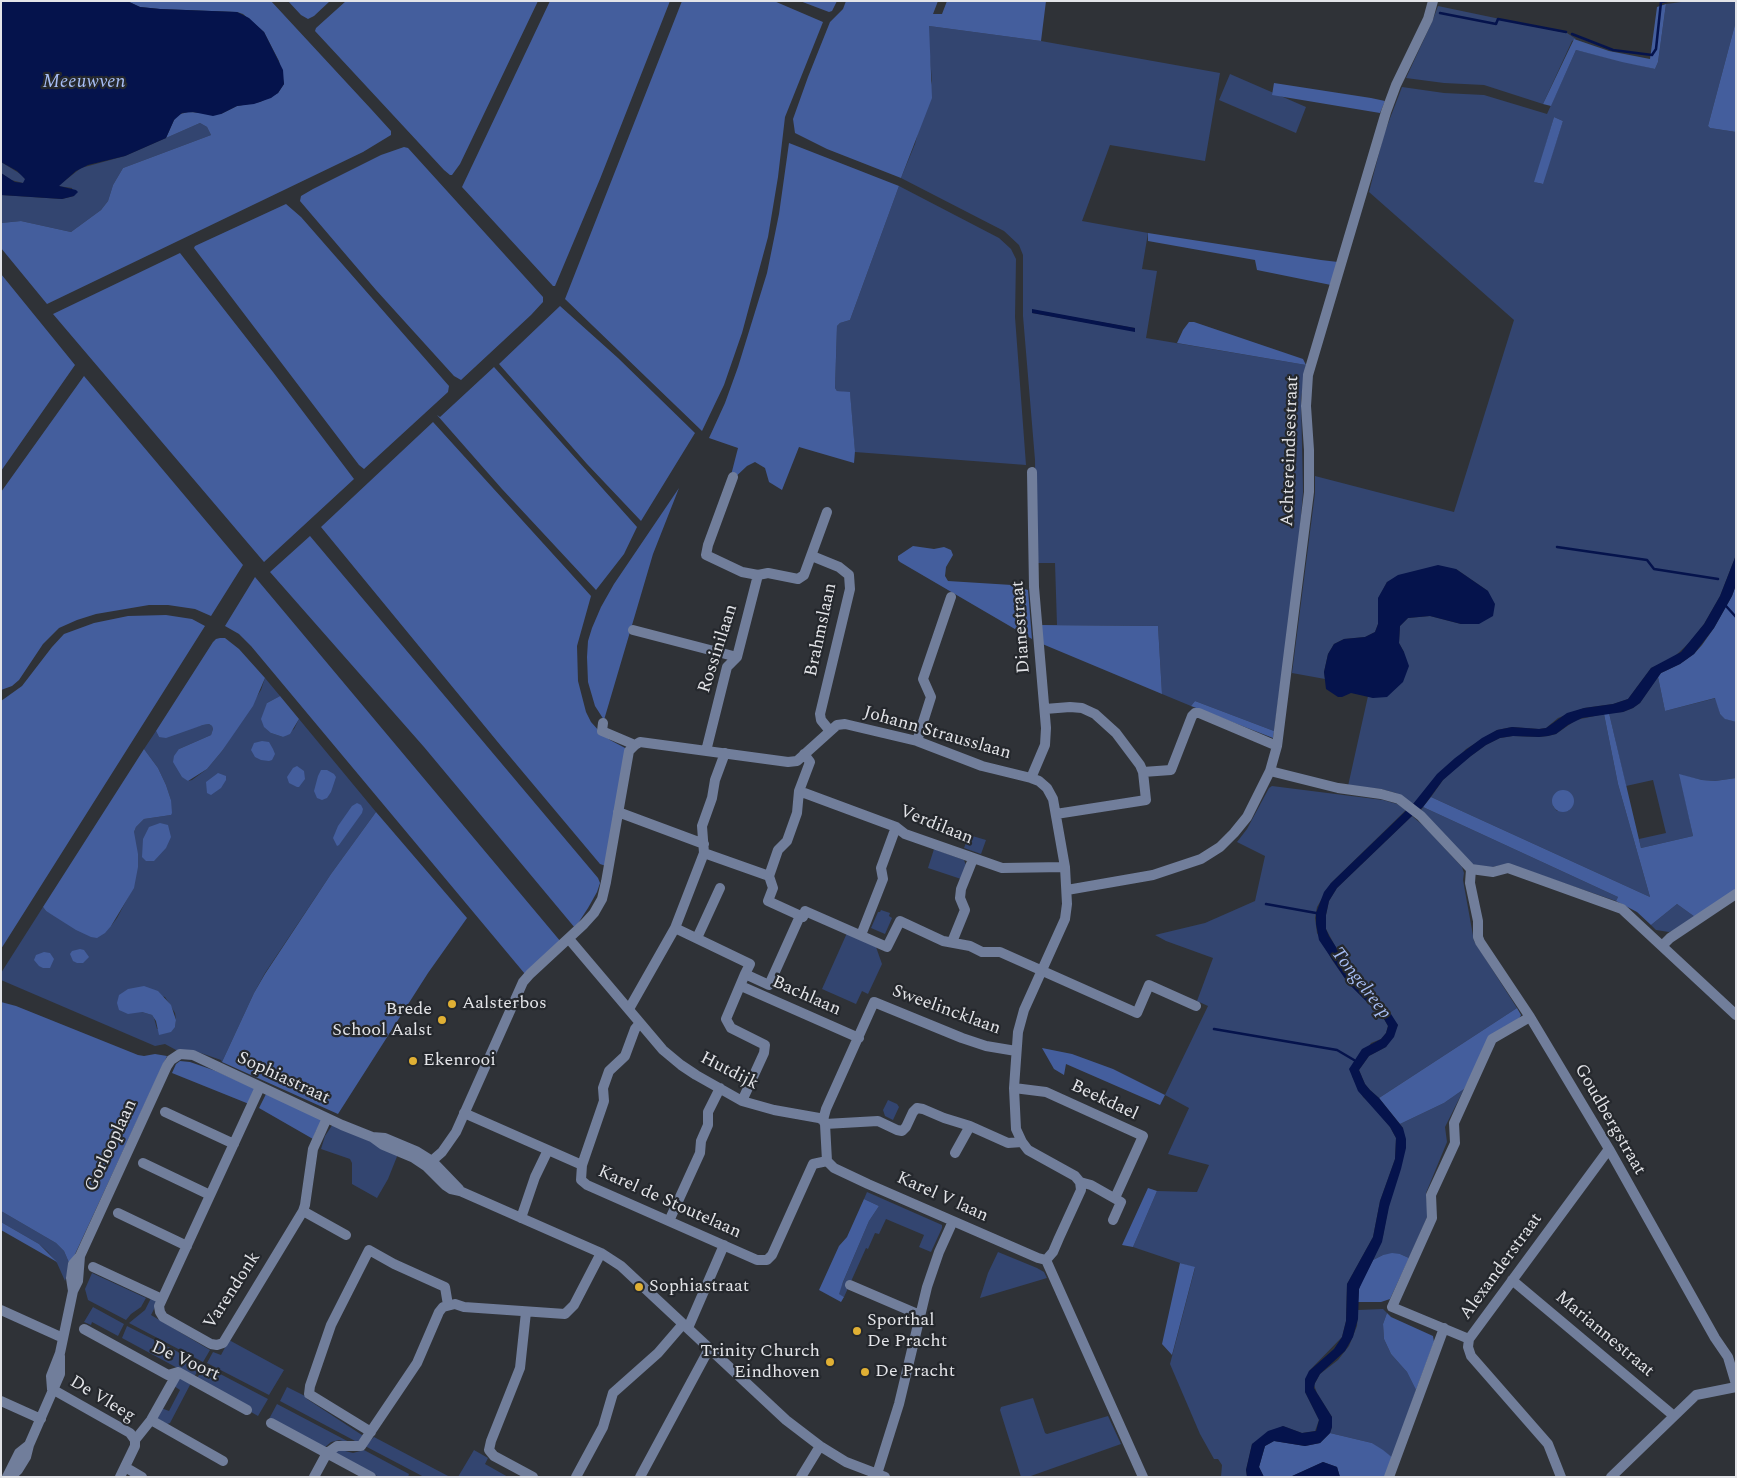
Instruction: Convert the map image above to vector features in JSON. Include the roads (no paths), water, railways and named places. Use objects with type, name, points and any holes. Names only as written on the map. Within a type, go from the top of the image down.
[{"type":"street","name":"Achtereindsestraat","points":[[1067,890],[1153,875],[1200,859],[1220,847],[1247,817],[1270,771],[1277,746],[1309,492],[1306,406],[1308,375],[1386,112],[1396,85],[1428,19],[1433,1]]},
{"type":"street","name":"Dianestraat","points":[[1031,778],[1044,745],[1045,709],[1034,587],[1032,472]]},
{"type":"street","points":[[733,477],[706,555],[742,572],[758,575]]},
{"type":"street","name":"Brahmslaan","points":[[758,575],[768,573],[798,579],[804,575],[828,512]]},
{"type":"street","name":"Brahmslaan","points":[[812,556],[839,567],[849,575],[850,589],[820,714],[821,720],[830,731]]},
{"type":"street","name":"Rossinilaan","points":[[706,751],[727,667],[737,657],[758,575]]},
{"type":"street","points":[[917,742],[931,697],[923,680],[951,597]]},
{"type":"street","points":[[633,630],[737,657]]},
{"type":"street","points":[[1045,709],[1082,708],[1095,714],[1116,733],[1140,765],[1143,772],[1146,800],[1056,814]]},
{"type":"street","points":[[1143,772],[1171,770],[1192,716],[1195,713],[1200,713],[1277,746]]},
{"type":"street","name":"Johann Strausslaan","points":[[603,723],[602,731],[635,745],[640,742],[788,762],[796,761],[837,725],[845,724],[917,742],[982,766],[1031,778],[1039,781],[1047,788],[1053,798],[1056,814],[1065,867],[1067,904],[1064,919],[1024,1010],[1018,1032],[1014,1088],[1016,1130],[1022,1142]]},
{"type":"street","points":[[429,1163],[442,1152],[456,1132],[524,982],[530,974],[569,940],[594,913],[602,898],[629,751],[635,745]]},
{"type":"street","points":[[629,1010],[675,928],[704,848],[702,826],[725,753]]},
{"type":"street","points":[[804,754],[810,762],[799,792],[797,812],[787,841],[778,850],[769,876],[773,888],[768,901],[803,917],[806,911],[887,947],[900,921],[944,941],[970,946],[982,952],[1000,952],[1137,1013],[1149,985],[1196,1006]]},
{"type":"street","points":[[1270,771],[1338,788],[1381,794],[1399,799],[1421,816],[1470,869],[1493,872],[1508,868],[1622,909],[1736,1015]]},
{"type":"street","name":"Verdilaan","points":[[799,792],[896,827],[905,834],[1002,868],[1065,867]]},
{"type":"street","points":[[618,812],[769,876]]},
{"type":"street","points":[[861,935],[883,879],[881,868],[896,827]]},
{"type":"street","points":[[952,942],[965,910],[960,898],[961,889],[973,859]]},
{"type":"street","name":"Goudbergstraat","points":[[1470,869],[1470,883],[1478,921],[1478,937],[1530,1017],[1609,1149],[1715,1338],[1728,1357],[1736,1386]]},
{"type":"street","points":[[697,938],[720,888]]},
{"type":"street","points":[[1662,946],[1670,938],[1736,894]]},
{"type":"street","points":[[745,974],[769,985],[800,916]]},
{"type":"street","points":[[675,928],[750,964],[726,1019],[731,1028],[765,1045],[764,1053],[742,1101]]},
{"type":"street","name":"Hutdijk","points":[[569,940],[663,1050],[681,1065],[742,1101],[774,1110],[819,1118],[824,1122],[878,1121],[897,1130],[902,1130],[917,1108],[970,1126],[1008,1143],[1022,1142]]},
{"type":"street","name":"Bachlaan","points":[[740,986],[859,1038]]},
{"type":"street","name":"Sweelincklaan","points":[[824,1122],[826,1109],[874,1002],[962,1038],[986,1046],[1016,1051]]},
{"type":"street","points":[[1469,1339],[1392,1306],[1432,1218],[1431,1195],[1455,1143],[1454,1123],[1492,1039],[1530,1017]]},
{"type":"street","points":[[582,1165],[604,1101],[603,1088],[609,1072],[624,1056],[635,1029],[640,1023]]},
{"type":"street","name":"Sophiastraat","points":[[180,1054],[193,1055],[372,1137],[385,1138],[416,1151],[460,1191],[601,1253],[632,1276],[786,1420],[820,1446],[846,1462],[881,1475]]},
{"type":"street","name":"Gorlooplaan","points":[[9,1477],[19,1452],[29,1445],[60,1374],[60,1353],[73,1291],[79,1274],[80,1256],[167,1066],[171,1060],[180,1054]]},
{"type":"street","points":[[93,1267],[162,1299],[260,1087]]},
{"type":"street","points":[[669,1221],[700,1153],[701,1140],[708,1125],[708,1112],[720,1088]]},
{"type":"street","name":"Beekdael","points":[[1014,1088],[1046,1092],[1143,1136],[1115,1198],[1121,1202],[1113,1220]]},
{"type":"street","points":[[165,1112],[234,1144]]},
{"type":"street","name":"Karel de Stoutelaan","points":[[464,1113],[582,1165],[581,1180],[587,1185],[756,1260],[767,1260],[772,1255],[813,1164],[828,1161]]},
{"type":"street","name":"Varendonk","points":[[162,1299],[159,1306],[163,1317],[211,1344],[218,1345],[223,1343],[303,1211],[313,1150],[328,1118]]},
{"type":"street","points":[[824,1122],[828,1161]]},
{"type":"street","points":[[955,1153],[970,1126]]},
{"type":"street","points":[[1022,1142],[1028,1150],[1075,1176],[1080,1182],[1081,1190],[1053,1252],[1046,1260],[1143,1477]]},
{"type":"street","name":"Alexanderstraat","points":[[1561,1477],[1548,1444],[1471,1356],[1468,1347],[1469,1339],[1609,1149]]},
{"type":"street","points":[[521,1218],[535,1177],[548,1150]]},
{"type":"street","name":"Karel V laan","points":[[828,1161],[834,1168],[1046,1260]]},
{"type":"street","points":[[144,1163],[210,1195]]},
{"type":"street","points":[[1080,1182],[1091,1185],[1115,1198]]},
{"type":"street","points":[[303,1211],[346,1235]]},
{"type":"street","points":[[118,1214],[187,1246]]},
{"type":"street","points":[[881,1475],[932,1268],[953,1221]]},
{"type":"street","points":[[576,1477],[603,1427],[613,1393],[686,1326],[724,1246]]},
{"type":"street","points":[[372,1432],[309,1394],[310,1386],[332,1325],[369,1250],[394,1264],[445,1287],[448,1305]]},
{"type":"street","points":[[314,1477],[327,1453],[337,1446],[361,1446],[372,1432],[417,1362],[443,1307],[455,1304],[464,1307],[565,1314],[570,1311],[601,1253]]},
{"type":"street","name":"Mariannestraat","points":[[1512,1280],[1674,1416]]},
{"type":"street","points":[[850,1285],[920,1315]]},
{"type":"street","points":[[1,1310],[63,1338]]},
{"type":"street","points":[[526,1312],[520,1368],[489,1450],[494,1456],[533,1477]]},
{"type":"street","name":"De Voort","points":[[84,1328],[168,1375],[178,1372],[247,1410]]},
{"type":"street","points":[[1390,1477],[1444,1328]]},
{"type":"street","points":[[640,1477],[709,1348]]},
{"type":"street","points":[[1728,1357],[1736,1348]]},
{"type":"street","points":[[120,1477],[135,1446],[135,1440],[151,1420],[178,1372]]},
{"type":"street","points":[[1611,1477],[1696,1395],[1736,1386]]},
{"type":"street","name":"De Vleeg","points":[[52,1389],[130,1433],[135,1440]]},
{"type":"street","points":[[1,1401],[41,1419]]},
{"type":"street","points":[[151,1420],[223,1461]]},
{"type":"street","points":[[271,1423],[370,1477]]},
{"type":"street","points":[[801,1477],[820,1446]]},
{"type":"street","points":[[125,1467],[142,1477]]},
{"type":"water","name":"Meeuwven","points":[[1,1],[127,1],[140,7],[160,9],[237,12],[249,18],[264,32],[283,70],[284,84],[278,93],[271,98],[254,104],[237,106],[221,114],[213,116],[193,112],[182,113],[174,120],[166,138],[125,156],[88,165],[76,171],[59,186],[76,190],[78,192],[74,196],[62,199],[1,195],[1,173],[15,182],[23,183],[25,179],[17,171],[1,162]]},
{"type":"water","points":[[1032,309],[1135,328],[1135,332],[1032,313]]},
{"type":"water","name":"Tongelreep","points":[[1736,555],[1736,585],[1714,628],[1694,654],[1680,664],[1661,673],[1640,703],[1623,712],[1582,718],[1556,734],[1539,737],[1513,736],[1500,738],[1486,745],[1443,780],[1423,807],[1337,888],[1329,901],[1326,929],[1329,936],[1355,977],[1391,1014],[1398,1025],[1394,1037],[1386,1047],[1369,1056],[1359,1070],[1365,1084],[1403,1128],[1406,1148],[1389,1207],[1382,1242],[1359,1289],[1358,1319],[1353,1337],[1345,1351],[1320,1374],[1315,1383],[1314,1388],[1332,1417],[1330,1433],[1320,1443],[1305,1446],[1274,1441],[1265,1446],[1259,1467],[1264,1477],[1247,1477],[1246,1470],[1252,1444],[1268,1431],[1283,1426],[1302,1433],[1316,1431],[1319,1420],[1305,1392],[1305,1379],[1309,1371],[1334,1349],[1342,1337],[1346,1321],[1347,1284],[1373,1237],[1380,1201],[1395,1159],[1396,1138],[1390,1127],[1358,1091],[1349,1069],[1362,1049],[1381,1039],[1386,1033],[1388,1026],[1384,1019],[1348,983],[1319,940],[1316,913],[1324,892],[1413,804],[1437,774],[1482,738],[1497,730],[1512,727],[1546,728],[1567,713],[1584,708],[1613,704],[1628,699],[1651,668],[1681,652],[1704,624],[1720,596]]},
{"type":"water","points":[[1438,565],[1456,569],[1488,591],[1495,604],[1493,616],[1479,624],[1461,624],[1430,616],[1408,618],[1400,626],[1399,643],[1409,666],[1403,682],[1387,697],[1373,698],[1351,693],[1338,697],[1326,689],[1324,672],[1328,654],[1334,644],[1344,639],[1365,637],[1375,632],[1378,624],[1378,598],[1387,582],[1398,575]]},
{"type":"water","points":[[1323,1462],[1337,1467],[1340,1477],[1290,1477]]},
{"type":"waterway","points":[[1572,34],[1613,50],[1652,55],[1656,49],[1661,2],[1667,1]]},
{"type":"waterway","points":[[1440,13],[1496,24],[1498,19],[1566,32]]},
{"type":"waterway","points":[[1557,547],[1647,560],[1654,569],[1718,579]]},
{"type":"waterway","points":[[1726,606],[1736,617]]},
{"type":"waterway","points":[[1266,904],[1316,913]]},
{"type":"waterway","points":[[1214,1029],[1337,1050],[1354,1060]]},
{"type":"place","name":"Aalsterbos","points":[[452,1004]]},
{"type":"place","name":"Brede School Aalst","points":[[442,1020]]},
{"type":"place","name":"Ekenrooi","points":[[413,1061]]},
{"type":"place","name":"Sophiastraat","points":[[639,1287]]},
{"type":"place","name":"Sporthal De Pracht","points":[[857,1331]]},
{"type":"place","name":"Trinity Church Eindhoven","points":[[830,1362]]},
{"type":"place","name":"De Pracht","points":[[865,1372]]}]
